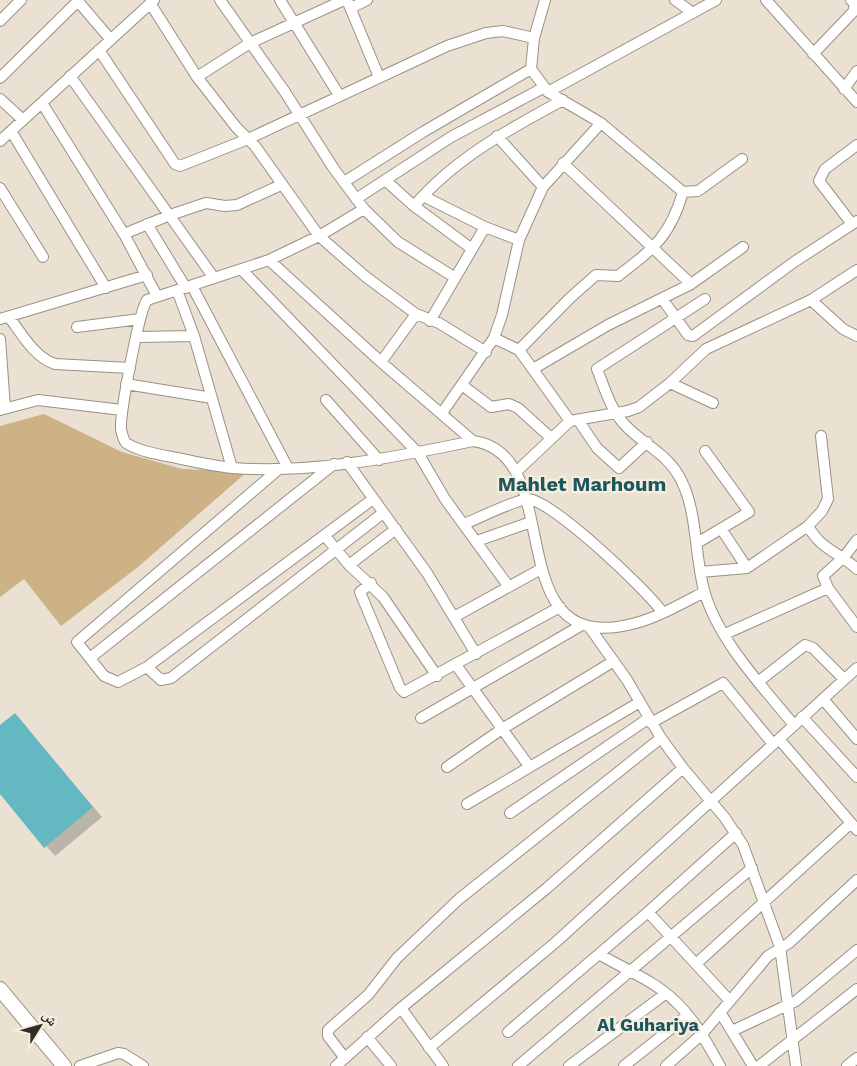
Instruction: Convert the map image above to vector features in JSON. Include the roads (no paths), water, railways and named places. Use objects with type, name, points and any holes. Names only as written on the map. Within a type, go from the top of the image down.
[{"type":"street","points":[[0,21],[21,0]]},
{"type":"street","points":[[0,78],[78,0],[111,40]]},
{"type":"street","points":[[220,0],[364,209],[398,242],[454,277]]},
{"type":"street","points":[[280,0],[340,95]]},
{"type":"street","points":[[197,77],[250,43],[294,22],[347,3],[367,0]]},
{"type":"street","points":[[545,0],[534,38],[531,69],[546,90],[602,122],[683,192],[698,191],[742,160]]},
{"type":"street","points":[[675,0],[693,13]]},
{"type":"street","points":[[356,199],[452,137],[546,90],[716,0]]},
{"type":"street","points":[[766,0],[857,102]]},
{"type":"street","points":[[813,54],[854,11],[854,3],[851,0]]},
{"type":"street","points":[[0,141],[152,2],[197,77],[248,139],[319,236],[366,277],[416,314],[486,352]]},
{"type":"street","points":[[347,3],[379,76]]},
{"type":"street","points":[[99,50],[175,164],[186,165],[248,139],[379,76],[447,46],[486,33],[503,31],[534,38]]},
{"type":"street","points":[[344,182],[423,132],[531,69]]},
{"type":"street","points":[[844,89],[857,71]]},
{"type":"street","points":[[70,76],[214,278]]},
{"type":"street","points":[[0,99],[23,120]]},
{"type":"street","points":[[414,206],[443,177],[497,136],[563,100]]},
{"type":"street","points":[[42,103],[124,234],[157,296]]},
{"type":"street","points":[[442,413],[494,338],[502,314],[519,240],[544,186],[602,122]]},
{"type":"street","points":[[11,130],[106,288]]},
{"type":"street","points":[[497,136],[544,186]]},
{"type":"street","points":[[663,300],[678,318],[688,335],[693,336],[794,262],[854,222],[824,190],[819,181],[825,169],[857,145]]},
{"type":"street","points":[[563,163],[609,209],[654,248],[691,284]]},
{"type":"street","points":[[385,180],[414,206],[472,249]]},
{"type":"street","points":[[124,234],[170,215],[206,203],[225,206],[237,205],[281,185]]},
{"type":"street","points":[[0,188],[43,258]]},
{"type":"street","points":[[519,350],[596,275],[618,276],[654,248],[676,215],[683,192]]},
{"type":"street","points":[[423,196],[485,227],[519,240]]},
{"type":"street","points":[[364,209],[319,236],[269,260],[157,296],[145,304],[126,384],[121,428],[124,440],[131,446],[232,468],[284,469],[379,460],[474,441],[486,444],[496,450],[516,472],[526,499],[542,570],[560,607],[569,618],[586,627],[614,661],[661,738],[736,833],[752,868],[780,947],[796,1066]]},
{"type":"street","points":[[147,224],[185,288],[284,469]]},
{"type":"street","points":[[430,321],[454,277],[485,227]]},
{"type":"street","points":[[533,368],[608,325],[663,300],[691,284],[743,247]]},
{"type":"street","points":[[269,260],[381,362],[474,441]]},
{"type":"street","points":[[242,270],[418,453],[445,499],[477,540],[509,587]]},
{"type":"street","points":[[516,472],[551,438],[574,420],[639,407],[670,383],[706,349],[811,300],[857,270]]},
{"type":"street","points":[[130,368],[55,364],[47,361],[36,353],[4,318],[147,275]]},
{"type":"street","points":[[185,288],[194,336],[232,468]]},
{"type":"street","points":[[706,299],[597,369],[615,413],[626,426],[668,460],[683,483],[697,543],[704,592],[725,634],[758,682],[794,725]]},
{"type":"street","points":[[811,300],[843,329],[857,336]]},
{"type":"street","points":[[381,362],[416,314]]},
{"type":"street","points":[[77,327],[140,319]]},
{"type":"street","points":[[137,337],[194,336]]},
{"type":"street","points":[[494,338],[519,350],[597,448],[619,468],[647,442]]},
{"type":"street","points":[[0,339],[2,409],[38,400],[122,410]]},
{"type":"street","points":[[670,383],[713,403]]},
{"type":"street","points":[[126,384],[212,398]]},
{"type":"street","points":[[462,385],[491,407],[509,404],[518,408],[551,438]]},
{"type":"street","points":[[326,400],[379,460]]},
{"type":"street","points":[[700,572],[747,568],[808,526],[822,511],[828,499],[820,436]]},
{"type":"street","points":[[697,543],[722,530],[749,512],[705,451]]},
{"type":"street","points":[[347,462],[427,574],[476,654]]},
{"type":"street","points":[[90,658],[334,464]]},
{"type":"street","points":[[284,469],[77,642],[104,676],[118,682],[147,667],[178,646],[312,543],[325,536],[373,499]]},
{"type":"street","points":[[464,524],[526,499],[543,504],[640,585],[663,613]]},
{"type":"street","points":[[147,667],[161,680],[171,678],[337,551],[383,513]]},
{"type":"street","points":[[477,540],[531,522]]},
{"type":"street","points":[[808,526],[824,547],[844,557],[857,569]]},
{"type":"street","points":[[349,565],[396,529]]},
{"type":"street","points":[[722,530],[747,568]]},
{"type":"street","points":[[325,536],[349,565],[370,583],[388,604],[437,676]]},
{"type":"street","points":[[857,540],[844,557],[823,576],[828,588],[857,627]]},
{"type":"street","points":[[454,617],[542,570]]},
{"type":"street","points":[[370,583],[360,592],[401,691],[406,692],[560,607]]},
{"type":"street","points":[[725,634],[828,588]]},
{"type":"street","points":[[422,718],[586,627],[626,625],[663,613],[704,592]]},
{"type":"street","points":[[758,682],[805,646],[813,648],[844,679]]},
{"type":"street","points":[[447,767],[502,729],[614,661]]},
{"type":"street","points":[[456,665],[529,766]]},
{"type":"street","points":[[429,1048],[528,967],[712,802],[857,668]]},
{"type":"street","points":[[510,813],[650,720],[723,684],[854,826],[764,901],[697,963]]},
{"type":"street","points":[[822,699],[857,740]]},
{"type":"street","points":[[467,804],[640,702]]},
{"type":"street","points":[[802,717],[857,777]]},
{"type":"street","points":[[344,1057],[328,1036],[328,1030],[368,995],[406,948],[459,899],[661,738]]},
{"type":"street","points":[[336,1066],[401,1008],[547,888],[683,768]]},
{"type":"street","points":[[508,1032],[648,912],[736,833]]},
{"type":"street","points":[[518,1066],[752,868]]},
{"type":"street","points":[[666,1066],[702,1034],[768,956],[789,943],[857,880]]},
{"type":"street","points":[[648,912],[697,963],[729,1000]]},
{"type":"street","points":[[732,1031],[796,1002],[857,950]]},
{"type":"street","points":[[599,954],[666,994],[688,1015],[702,1034],[720,1066]]},
{"type":"street","points":[[0,989],[64,1066]]},
{"type":"street","points":[[758,1066],[792,1042],[857,989]]},
{"type":"street","points":[[568,1066],[666,994]]},
{"type":"street","points":[[401,1008],[443,1066]]},
{"type":"street","points":[[720,1012],[753,1066]]},
{"type":"street","points":[[624,1066],[688,1015]]},
{"type":"street","points":[[367,1037],[391,1066]]},
{"type":"street","points":[[80,1066],[118,1053],[124,1054],[143,1066]]},
{"type":"street","points":[[847,1066],[857,1058]]},
{"type":"district","name":"Mahlet Marhoum","points":[[582,484]]},
{"type":"district","name":"Al Guhariya","points":[[648,1024]]}]
